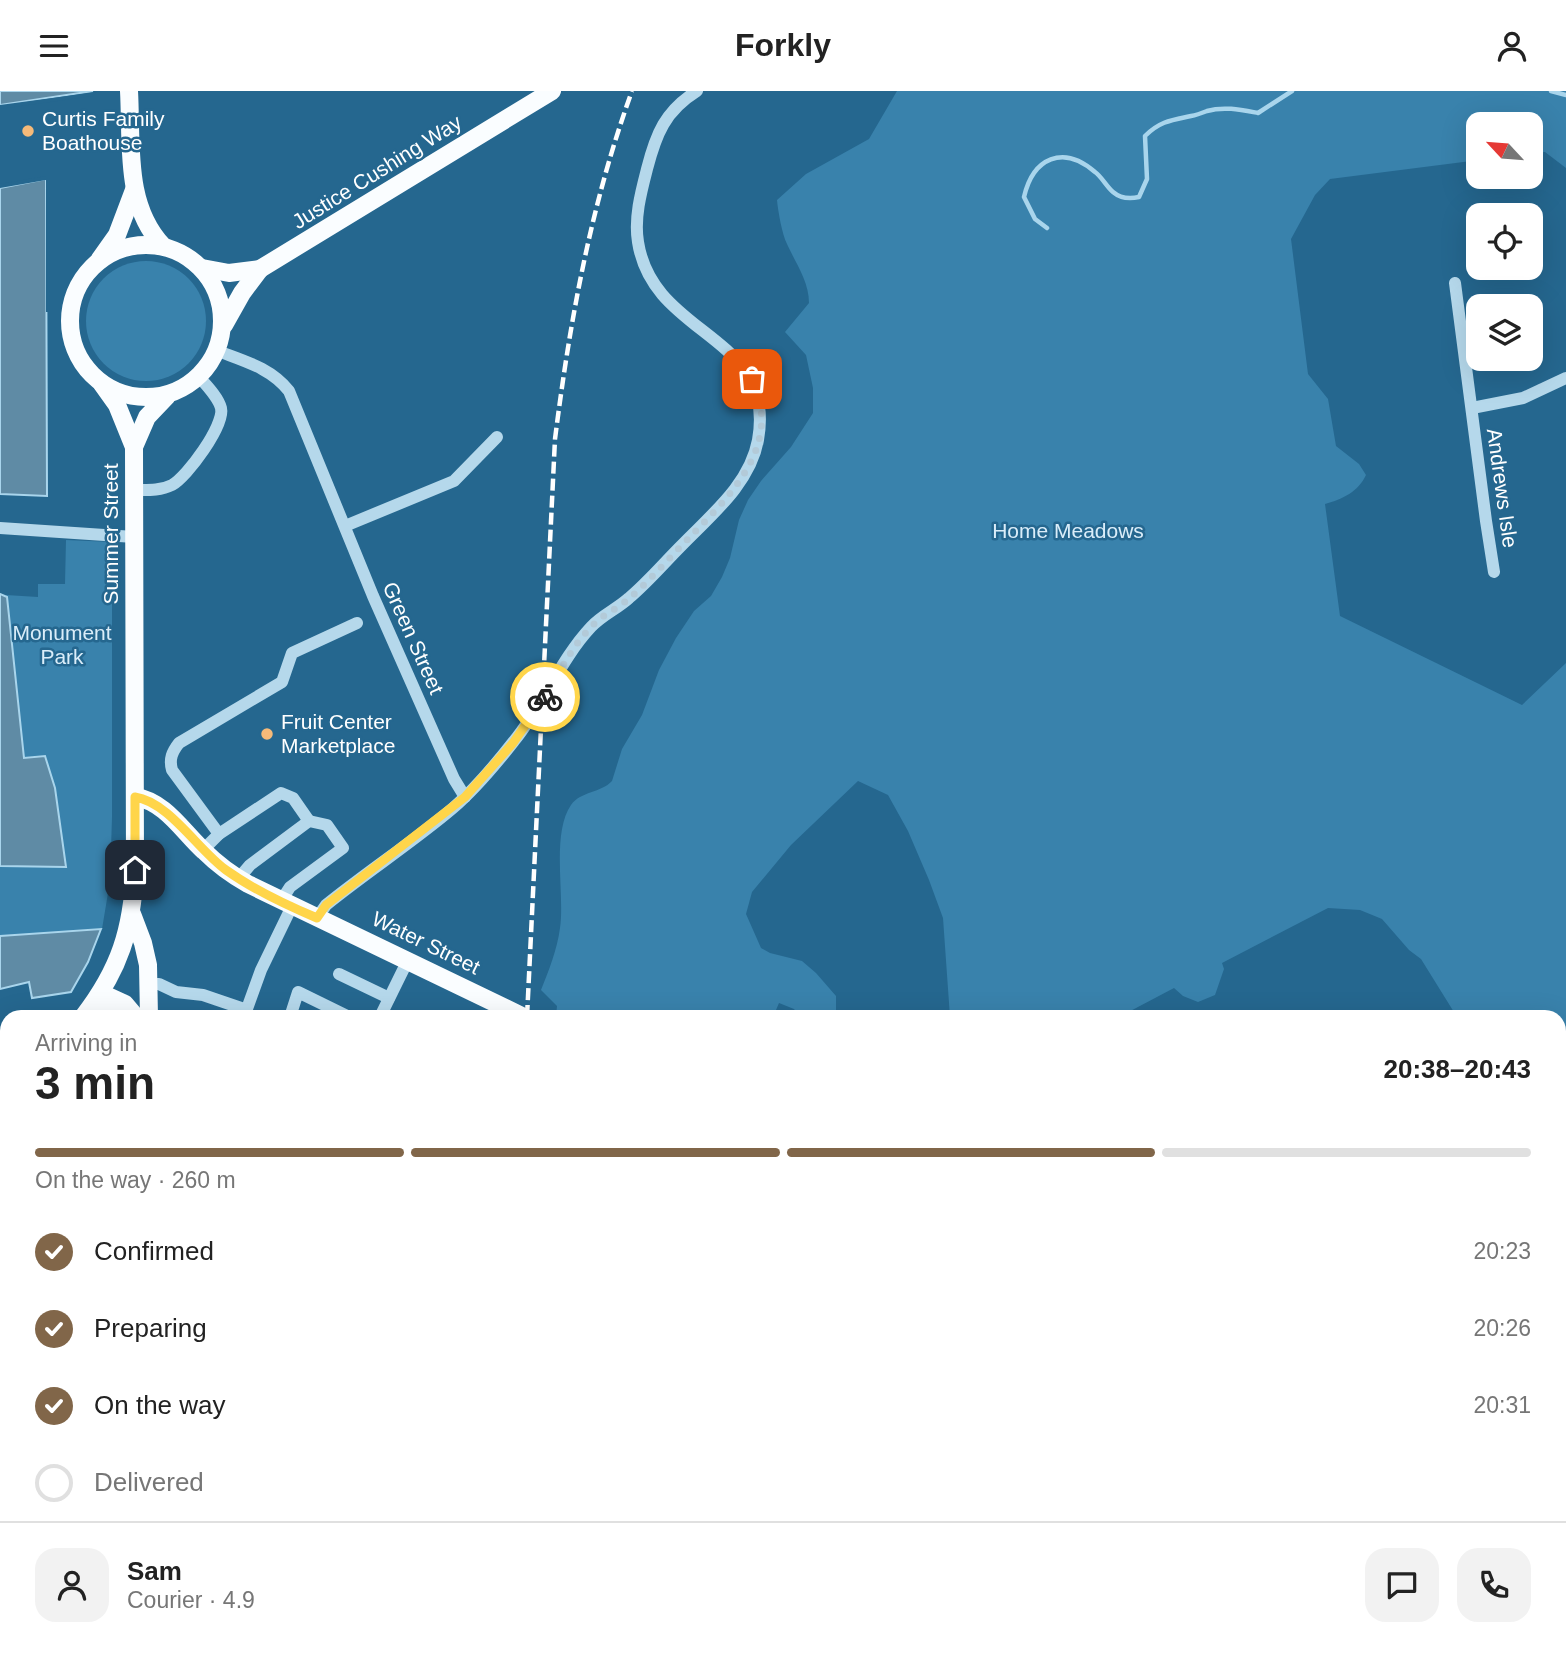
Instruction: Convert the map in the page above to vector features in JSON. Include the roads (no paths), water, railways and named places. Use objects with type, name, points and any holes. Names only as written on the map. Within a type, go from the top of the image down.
[{"type":"main road","points":[[129,91],[134,190],[148,227],[163,246]]},
{"type":"main road","name":"Justice Cushing Way","points":[[224,324],[260,269],[552,91]]},
{"type":"main road","points":[[99,260],[122,250],[163,246],[184,254],[202,268],[216,293],[224,324],[218,351],[190,385],[167,396],[127,393],[102,384],[91,375],[78,356],[70,332],[69,316],[79,284],[99,260],[111,246],[134,190]]},
{"type":"main road","name":"Justice Cushing Way","points":[[202,268],[229,273],[260,269]]},
{"type":"main road","name":"Summer Street","points":[[88,1010],[101,993],[123,949],[131,913],[135,870],[134,447],[117,405],[102,384]]},
{"type":"main road","name":"Summer Street","points":[[134,447],[147,417],[167,396]]},
{"type":"main road","name":"Water Street","points":[[135,797],[162,809],[202,850],[239,879],[510,1010]]},
{"type":"main road","points":[[131,913],[148,965],[149,1010]]},
{"type":"main road","points":[[101,993],[107,1010]]},
{"type":"main road","points":[[101,993],[125,1004],[130,1010]]},
{"type":"street","points":[[317,918],[326,905],[465,797],[526,726],[585,633],[600,618],[640,589],[732,493],[746,473],[755,452],[760,416],[758,391],[733,355],[687,320],[667,300],[644,263],[638,243],[637,220],[642,187],[660,131],[671,110],[696,91]]},
{"type":"street","name":"Andrews Isle","points":[[1455,283],[1494,572]]},
{"type":"street","name":"Green Street","points":[[218,351],[263,369],[281,381],[289,391],[454,779],[465,797]]},
{"type":"street","points":[[134,490],[161,489],[180,480],[216,429],[222,414],[221,406],[199,377]]},
{"type":"street","name":"Andrews Isle","points":[[1472,408],[1523,398],[1566,378]]},
{"type":"street","points":[[345,526],[454,481],[497,437]]},
{"type":"street","points":[[0,528],[134,537]]},
{"type":"street","points":[[219,834],[172,770],[170,762],[174,749],[179,743],[282,682],[292,653],[357,623]]},
{"type":"street","points":[[202,850],[219,834],[281,793],[293,798],[310,821],[327,825],[344,848],[290,887],[246,1010]]},
{"type":"street","points":[[239,879],[250,865],[310,821]]},
{"type":"street","points":[[383,1010],[408,960]]},
{"type":"street","points":[[339,974],[389,998]]},
{"type":"street","points":[[149,984],[159,984],[176,992],[203,995],[238,1010]]},
{"type":"street","points":[[292,1010],[298,992],[335,1010]]},
{"type":"waterway","points":[[1047,228],[1035,219],[1024,197],[1034,173],[1051,159],[1061,157],[1083,163],[1116,194],[1139,197],[1147,179],[1145,136],[1156,127],[1172,120],[1220,109],[1258,113],[1292,91]]},
{"type":"waterway","points":[[1551,91],[1566,95]]},
{"type":"railway","points":[[527,1010],[555,439],[584,263],[605,176],[632,91]]},
{"type":"place","name":"Curtis Family Boathouse","points":[[28,131]]},
{"type":"place","name":"Fruit Center Marketplace","points":[[267,734]]},
{"type":"park label","name":"Home Meadows","points":[[1068,531]]},
{"type":"park label","name":"Monument Park","points":[[62,645]]}]
